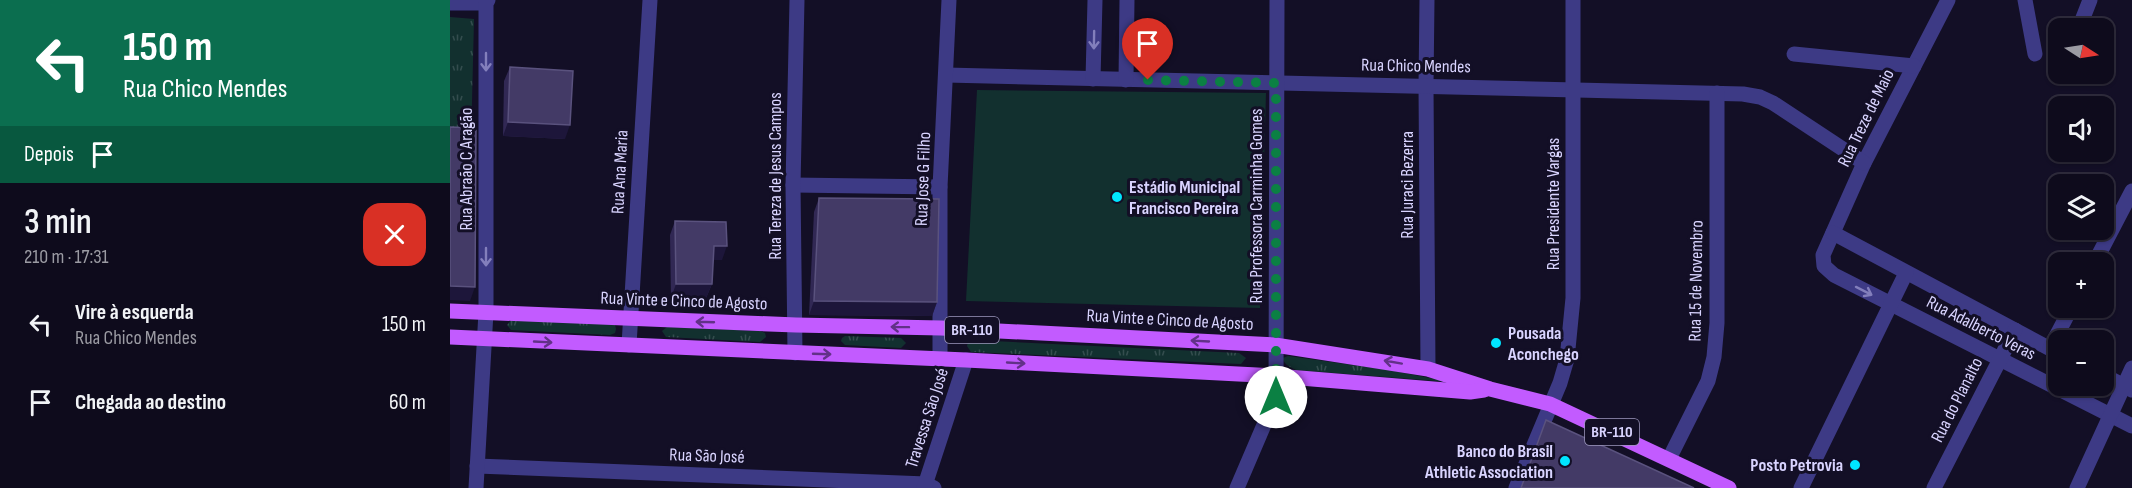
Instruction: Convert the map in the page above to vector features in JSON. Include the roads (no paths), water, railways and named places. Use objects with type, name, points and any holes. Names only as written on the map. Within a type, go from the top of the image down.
[{"type":"main road","name":"Rua Vinte e Cinco de Agosto","points":[[450,311],[796,325],[941,328],[1275,345],[1428,369],[1490,389]]},
{"type":"main road","name":"BR-110","points":[[450,337],[940,358],[1276,376],[1459,391],[1490,389],[1550,404],[1729,488]]},
{"type":"street","name":"Rua Ana Maria","points":[[629,345],[650,0]]},
{"type":"street","name":"Rua Tereza de Jesus Campos","points":[[795,353],[793,184],[797,0]]},
{"type":"street","name":"Rua Jose G Filho","points":[[940,358],[940,187],[949,0]]},
{"type":"street","points":[[1094,79],[1095,0]]},
{"type":"street","points":[[1126,80],[1127,0]]},
{"type":"street","name":"Rua Professora Carminha Gomes","points":[[1237,488],[1276,397],[1277,0]]},
{"type":"street","name":"Rua Juraci Bezerra","points":[[1427,0],[1428,369]]},
{"type":"street","name":"Rua Presidente Vargas","points":[[1516,488],[1560,382],[1567,359],[1573,298],[1571,90],[1573,0]]},
{"type":"street","name":"Rua Treze de Maio","points":[[1823,255],[1864,164],[1948,0]]},
{"type":"street","points":[[2025,0],[2036,54]]},
{"type":"street","points":[[2083,18],[2090,0]]},
{"type":"street","points":[[450,3],[487,2]]},
{"type":"street","name":"Rua Abraão C Aragão","points":[[476,488],[486,312],[487,2]]},
{"type":"street","points":[[1794,54],[1914,66]]},
{"type":"street","name":"Rua Chico Mendes","points":[[946,75],[1717,93],[1761,97],[1864,164]]},
{"type":"street","name":"Rua 15 de Novembro","points":[[1669,459],[1708,381],[1714,357],[1717,323],[1717,93]]},
{"type":"street","points":[[793,184],[940,187]]},
{"type":"street","points":[[2100,252],[2132,191]]},
{"type":"street","name":"Rua Adalberto Veras","points":[[1833,233],[2048,347]]},
{"type":"street","name":"Rua Adalberto Veras","points":[[1823,255],[1824,266],[1834,275],[2132,426]]},
{"type":"street","points":[[1801,488],[1906,273]]},
{"type":"street","name":"Rua do Planalto","points":[[1934,488],[2014,330]]},
{"type":"street","name":"Travessa São José","points":[[928,487],[966,360]]},
{"type":"street","points":[[2077,488],[2111,416],[2128,388],[2132,368]]},
{"type":"street","points":[[2114,381],[2128,388]]},
{"type":"street","name":"Rua São José","points":[[477,466],[928,487]]},
{"type":"place","name":"Estádio Municipal Francisco Pereira","points":[[1117,197]]},
{"type":"place","name":"Pousada Aconchego","points":[[1496,343]]},
{"type":"place","name":"Banco do Brasil Athletic Association","points":[[1565,461]]},
{"type":"place","name":"Posto Petrovia","points":[[1855,465]]}]
